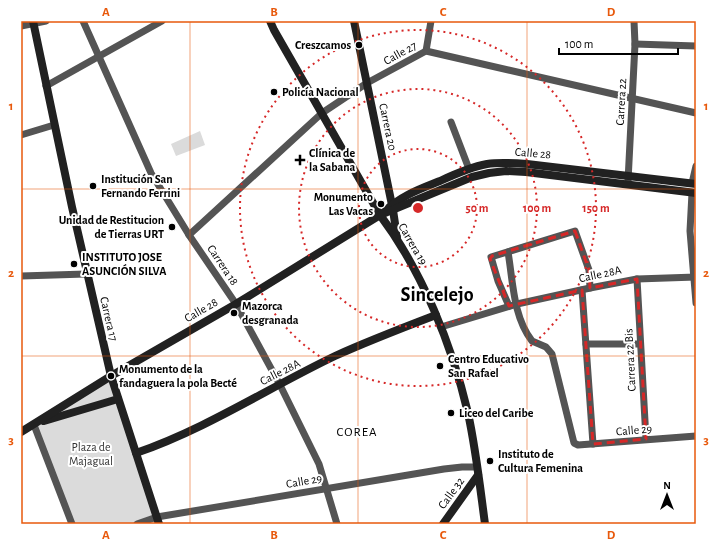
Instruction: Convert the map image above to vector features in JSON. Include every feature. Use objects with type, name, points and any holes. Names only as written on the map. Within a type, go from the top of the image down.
[{"type":"street","points":[[21,26],[46,21]]},
{"type":"street","name":"Carrera 18","points":[[83,21],[150,173],[189,235],[236,304],[280,385],[319,464],[337,524]]},
{"type":"street","points":[[46,86],[162,21]]},
{"type":"street","name":"Carrera 19","points":[[270,21],[380,215],[397,238],[436,315],[460,382],[473,437],[485,524]]},
{"type":"street","name":"Carrera 20","points":[[354,21],[393,207],[397,238]]},
{"type":"street","points":[[426,51],[431,21]]},
{"type":"street","name":"Carrera 22","points":[[628,180],[635,44],[634,21]]},
{"type":"street","name":"Carrera 17","points":[[33,23],[86,274],[111,376],[158,521]]},
{"type":"street","points":[[635,44],[696,46]]},
{"type":"street","name":"Calle 27","points":[[189,235],[322,113],[367,83],[426,51],[696,113]]},
{"type":"street","points":[[451,122],[469,169]]},
{"type":"street","points":[[21,135],[54,125]]},
{"type":"street","name":"Calle 28","points":[[393,207],[405,195],[469,169],[487,164],[513,163],[628,180],[694,193]]},
{"type":"street","points":[[694,183],[696,166]]},
{"type":"street","name":"Calle 28","points":[[21,432],[111,376],[236,304],[393,207],[455,183],[472,177],[506,171],[628,180],[694,183]]},
{"type":"street","points":[[694,193],[690,231],[696,303]]},
{"type":"street","points":[[513,305],[490,259],[492,256],[575,231],[589,270],[590,288]]},
{"type":"street","points":[[508,252],[513,305]]},
{"type":"street","points":[[21,276],[86,274]]},
{"type":"street","name":"Calle 28A","points":[[441,328],[513,305],[590,288],[637,279],[695,277]]},
{"type":"street","name":"Carrera 22 Bis","points":[[637,279],[646,439]]},
{"type":"street","points":[[582,290],[593,444]]},
{"type":"street","name":"Calle 29","points":[[513,305],[528,336],[532,341],[546,347],[552,354],[574,443],[578,445],[696,436]]},
{"type":"street","name":"Calle 28A","points":[[136,453],[184,434],[342,354],[377,338],[436,315]]},
{"type":"street","points":[[586,344],[640,344]]},
{"type":"street","name":"Calle 28","points":[[34,425],[118,399]]},
{"type":"street","points":[[34,425],[72,524]]},
{"type":"street","name":"Calle 29","points":[[137,524],[444,469],[462,467],[477,471]]},
{"type":"street","name":"Calle 32","points":[[443,524],[477,471]]},
{"type":"highlighted area","points":[[575,231],[589,270],[590,288],[637,279],[646,439],[593,444],[582,290],[509,306],[490,259],[492,256]]},
{"type":"green space","points":[[200,131],[205,145],[176,156],[171,144]]},
{"type":"green space","name":"Plaza de Majagual","points":[[111,376],[157,517],[137,524],[72,524],[34,425]]},
{"type":"place","name":"Creszcamos","points":[[359,45]]},
{"type":"place","name":"Policía Nacional","points":[[274,92]]},
{"type":"place","name":"Clínica de la Sabana","points":[[300,160]]},
{"type":"place","name":"Institución San Fernando Ferrini","points":[[93,186]]},
{"type":"place","name":"Monumento Las Vacas","points":[[381,204]]},
{"type":"place","name":"Unidad de Restitucion de Tierras URT","points":[[172,227]]},
{"type":"place","name":"INSTITUTO JOSE ASUNCIÓN SILVA","points":[[74,264]]},
{"type":"place","name":"Mazorca desgranada","points":[[234,313]]},
{"type":"place","name":"Centro Educativo San Rafael","points":[[440,366]]},
{"type":"place","name":"Monumento de la fandaguera la pola Becté","points":[[111,376]]},
{"type":"place","name":"Liceo del Caribe","points":[[451,413]]},
{"type":"place","name":"Instituto de Cultura Femenina","points":[[490,461]]},
{"type":"district","name":"Sincelejo","points":[[437,295]]},
{"type":"district","name":"COREA","points":[[357,432]]}]
